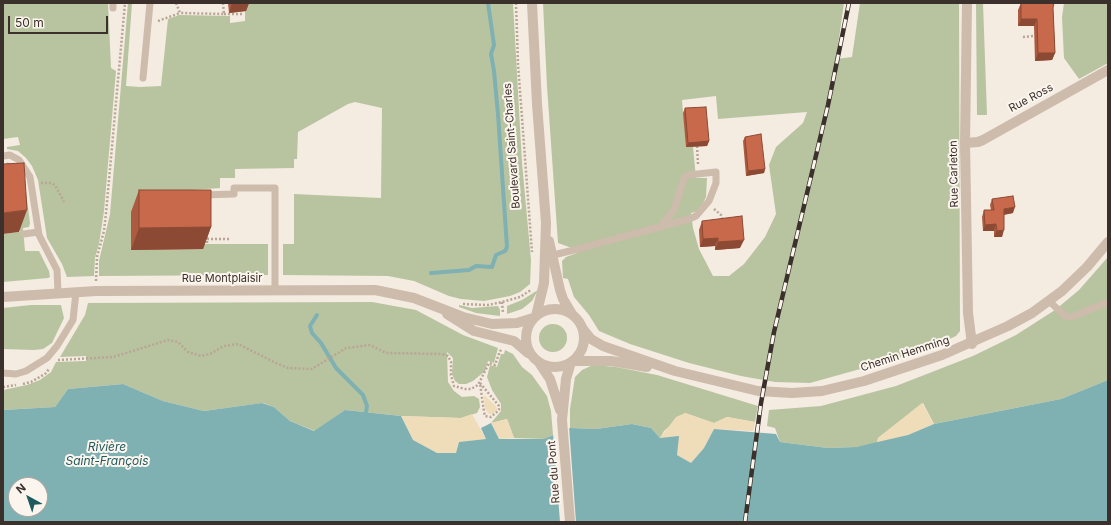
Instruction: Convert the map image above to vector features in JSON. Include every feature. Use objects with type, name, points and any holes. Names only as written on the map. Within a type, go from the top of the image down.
[{"type":"street","points":[[532,3],[536,97],[549,256],[563,299],[583,329],[583,345],[580,352],[572,362],[566,379],[562,420]]},
{"type":"street","name":"Rue Carleton","points":[[967,3],[965,143],[968,313],[972,344]]},
{"type":"street","name":"Rue Ross","points":[[965,143],[983,140],[1108,70]]},
{"type":"street","name":"Chemin Hemming","points":[[572,362],[611,361],[675,371],[758,391],[807,393],[834,388],[864,381],[914,365],[972,344],[1008,326],[1049,301],[1076,279],[1108,242]]},
{"type":"street","points":[[549,256],[542,294],[534,317],[527,326],[525,342],[536,361],[550,379],[562,420]]},
{"type":"street","name":"Rue Montplaisir","points":[[3,297],[58,292],[375,290],[414,298],[439,308],[492,324],[517,323],[534,317]]},
{"type":"street","name":"Rue Montplaisir","points":[[439,308],[474,331],[514,341],[536,361]]},
{"type":"street","points":[[534,317],[544,311],[554,309],[564,310],[572,314]]},
{"type":"street","name":"Chemin Hemming","points":[[583,329],[591,339],[603,346],[675,371]]},
{"type":"street","points":[[536,361],[557,368],[572,362]]},
{"type":"street","name":"Rue du Pont","points":[[562,420],[570,522]]},
{"type":"lane","points":[[143,78],[150,3]]},
{"type":"lane","points":[[3,156],[15,157],[28,171],[32,183],[38,232],[57,270],[58,292]]},
{"type":"lane","points":[[549,256],[661,226],[696,216],[708,203],[716,183],[716,172],[684,178],[674,210],[671,216],[661,226]]},
{"type":"lane","points":[[192,196],[234,194],[234,188],[275,188],[275,290]]},
{"type":"lane","points":[[24,234],[38,232]]},
{"type":"lane","points":[[3,373],[16,374],[26,371],[47,358],[57,346],[73,320],[76,292]]},
{"type":"lane","points":[[1049,301],[1065,316],[1072,317],[1108,302]]},
{"type":"path","points":[[96,280],[97,257],[104,231],[106,213],[125,3]]},
{"type":"path","points":[[176,3],[180,13]]},
{"type":"path","points":[[223,3],[224,14]]},
{"type":"path","name":"Boulevard Saint-Charles","points":[[516,3],[518,64],[533,256]]},
{"type":"path","points":[[168,17],[180,13],[243,14]]},
{"type":"path","points":[[1023,37],[1034,36]]},
{"type":"path","points":[[697,146],[699,174]]},
{"type":"path","points":[[38,184],[51,183],[57,188],[64,202]]},
{"type":"path","points":[[708,203],[721,216],[723,221]]},
{"type":"path","points":[[207,232],[207,244]]},
{"type":"path","points":[[207,239],[229,239]]},
{"type":"path","points":[[503,316],[502,302],[520,297],[533,287]]},
{"type":"path","points":[[55,360],[113,357],[168,340],[178,342],[188,352],[201,356],[210,354],[224,346],[238,344],[267,360],[288,368],[312,369],[346,348],[370,345],[386,353],[442,354],[448,356],[451,362],[451,375],[454,386],[458,389],[471,389],[480,383]]},
{"type":"path","points":[[480,383],[499,406],[499,410],[491,417],[485,416],[480,383],[489,363],[495,365],[499,354]]},
{"type":"green space","points":[[3,3],[108,3],[111,68],[116,71],[104,211],[99,244],[95,258],[94,276],[67,277],[62,264],[47,238],[38,180],[32,166],[18,151],[7,149],[7,147],[20,145],[18,137],[3,139]]},
{"type":"green space","points":[[128,3],[132,3],[126,86],[140,87],[161,86],[168,19],[179,15],[230,16],[230,23],[245,21],[245,3],[513,3],[522,163],[531,260],[530,284],[520,292],[510,296],[484,301],[461,299],[449,296],[414,281],[388,276],[283,275],[283,244],[294,244],[294,194],[381,198],[382,108],[355,102],[348,104],[298,132],[297,159],[294,159],[294,168],[235,169],[235,178],[220,178],[220,188],[164,192],[131,250],[203,249],[203,244],[268,244],[268,275],[99,276],[99,261],[110,214]]},
{"type":"green space","points":[[543,3],[844,3],[836,59],[852,57],[860,3],[959,3],[960,331],[956,336],[939,344],[896,359],[810,383],[775,382],[741,376],[689,363],[630,344],[599,331],[589,315],[574,297],[568,279],[563,278],[562,261],[566,257],[577,253],[576,247],[569,247],[558,243]],"holes":[[[716,96],[718,119],[807,112],[803,123],[776,147],[769,165],[776,214],[765,237],[744,264],[729,276],[713,276],[699,249],[693,228],[691,213],[699,211],[706,197],[707,178],[696,178],[693,147],[683,113],[682,100]]]},
{"type":"green space","points":[[976,3],[983,3],[987,115],[977,115]]},
{"type":"green space","points":[[1064,3],[1108,3],[1108,63],[1079,79],[1064,58],[1062,17]]},
{"type":"green space","points":[[7,162],[16,166],[25,184],[30,223],[29,227],[23,228],[25,251],[39,251],[49,271],[50,277],[48,278],[3,282],[3,234],[20,232]]},
{"type":"green space","points":[[1108,257],[1108,380],[1061,399],[934,424],[923,403],[878,438],[877,443],[856,447],[828,448],[780,442],[775,428],[767,426],[769,410],[821,406],[896,386],[973,356],[1016,335],[1055,310],[1079,290]]},
{"type":"green space","points":[[538,290],[532,301],[522,309],[507,314],[507,306],[522,300]]},
{"type":"green space","points":[[372,302],[416,310],[463,335],[498,348],[494,363],[488,361],[485,371],[473,381],[466,384],[459,384],[455,381],[452,374],[453,358],[447,352],[448,382],[454,391],[462,397],[474,396],[479,399],[480,407],[477,413],[461,418],[401,416],[345,410],[315,431],[290,421],[274,407],[263,403],[204,411],[163,401],[123,384],[68,389],[55,407],[3,410],[3,390],[27,385],[40,380],[51,372],[56,362],[86,361],[86,356],[60,357],[85,315],[88,303]]},
{"type":"green space","points":[[31,305],[61,305],[64,318],[52,343],[43,349],[3,349],[3,308]]},
{"type":"green space","points":[[459,305],[472,308],[498,306],[500,316],[476,313],[459,307]]},
{"type":"green space","points":[[553,324],[563,328],[567,338],[563,348],[553,352],[543,348],[539,338],[543,328]]},
{"type":"green space","points":[[505,350],[513,354],[522,367],[532,375],[547,396],[551,411],[553,435],[545,439],[514,438],[507,419],[491,423],[501,411],[501,404],[492,390],[487,377],[490,365],[497,367],[501,354],[504,354]]},
{"type":"green space","points":[[593,365],[616,367],[657,375],[758,406],[755,422],[727,417],[714,423],[685,413],[664,431],[660,438],[651,428],[632,424],[596,429],[570,428],[570,409],[575,377],[582,370]]},
{"type":"sand","points":[[484,395],[496,406],[497,409],[493,414],[489,414],[485,409]]},
{"type":"sand","points":[[922,403],[934,424],[908,435],[877,443],[878,438]]},
{"type":"sand","points":[[685,413],[714,423],[727,417],[755,422],[753,431],[714,429],[704,448],[691,463],[677,455],[660,438],[676,417]]},
{"type":"sand","points":[[472,414],[486,439],[459,442],[456,453],[437,453],[413,440],[401,416],[461,418]]},
{"type":"sand","points":[[507,419],[514,438],[499,439],[491,423]]},
{"type":"water","name":"Rivière Saint-François","points":[[1108,380],[1108,522],[3,522],[3,410],[55,407],[68,389],[123,384],[163,401],[204,411],[262,403],[274,407],[290,421],[314,431],[345,410],[401,416],[413,440],[437,453],[456,453],[459,442],[486,439],[481,428],[491,423],[499,439],[544,439],[570,428],[596,429],[632,424],[651,428],[660,438],[679,436],[677,455],[691,463],[704,448],[714,429],[776,434],[780,442],[828,448],[856,447],[908,435],[934,424],[1061,399]]},
{"type":"pier","points":[[569,426],[576,522],[560,522],[553,433]]},
{"type":"building","points":[[1021,3],[1054,3],[1055,53],[1038,53],[1037,19],[1021,19]]},
{"type":"building","points":[[706,107],[709,141],[688,143],[685,108]]},
{"type":"building","points":[[761,134],[765,169],[748,171],[745,137]]},
{"type":"building","points":[[24,163],[27,210],[3,213],[3,164]]},
{"type":"building","points":[[139,190],[211,190],[211,227],[139,228]]},
{"type":"building","points":[[1013,196],[1015,207],[1004,209],[1004,230],[997,231],[996,224],[985,225],[984,210],[994,210],[992,199]]},
{"type":"building","points":[[742,216],[744,240],[718,242],[718,238],[703,239],[702,221]]},
{"type":"waterway","points":[[431,273],[469,270],[476,266],[492,267],[496,255],[505,251],[507,247],[498,114],[491,54],[494,45],[488,3]]},
{"type":"waterway","points":[[317,315],[310,326],[312,333],[321,343],[336,368],[363,395],[367,406],[366,412]]},
{"type":"railway","points":[[745,522],[761,403],[774,332],[828,105],[849,3]]}]
